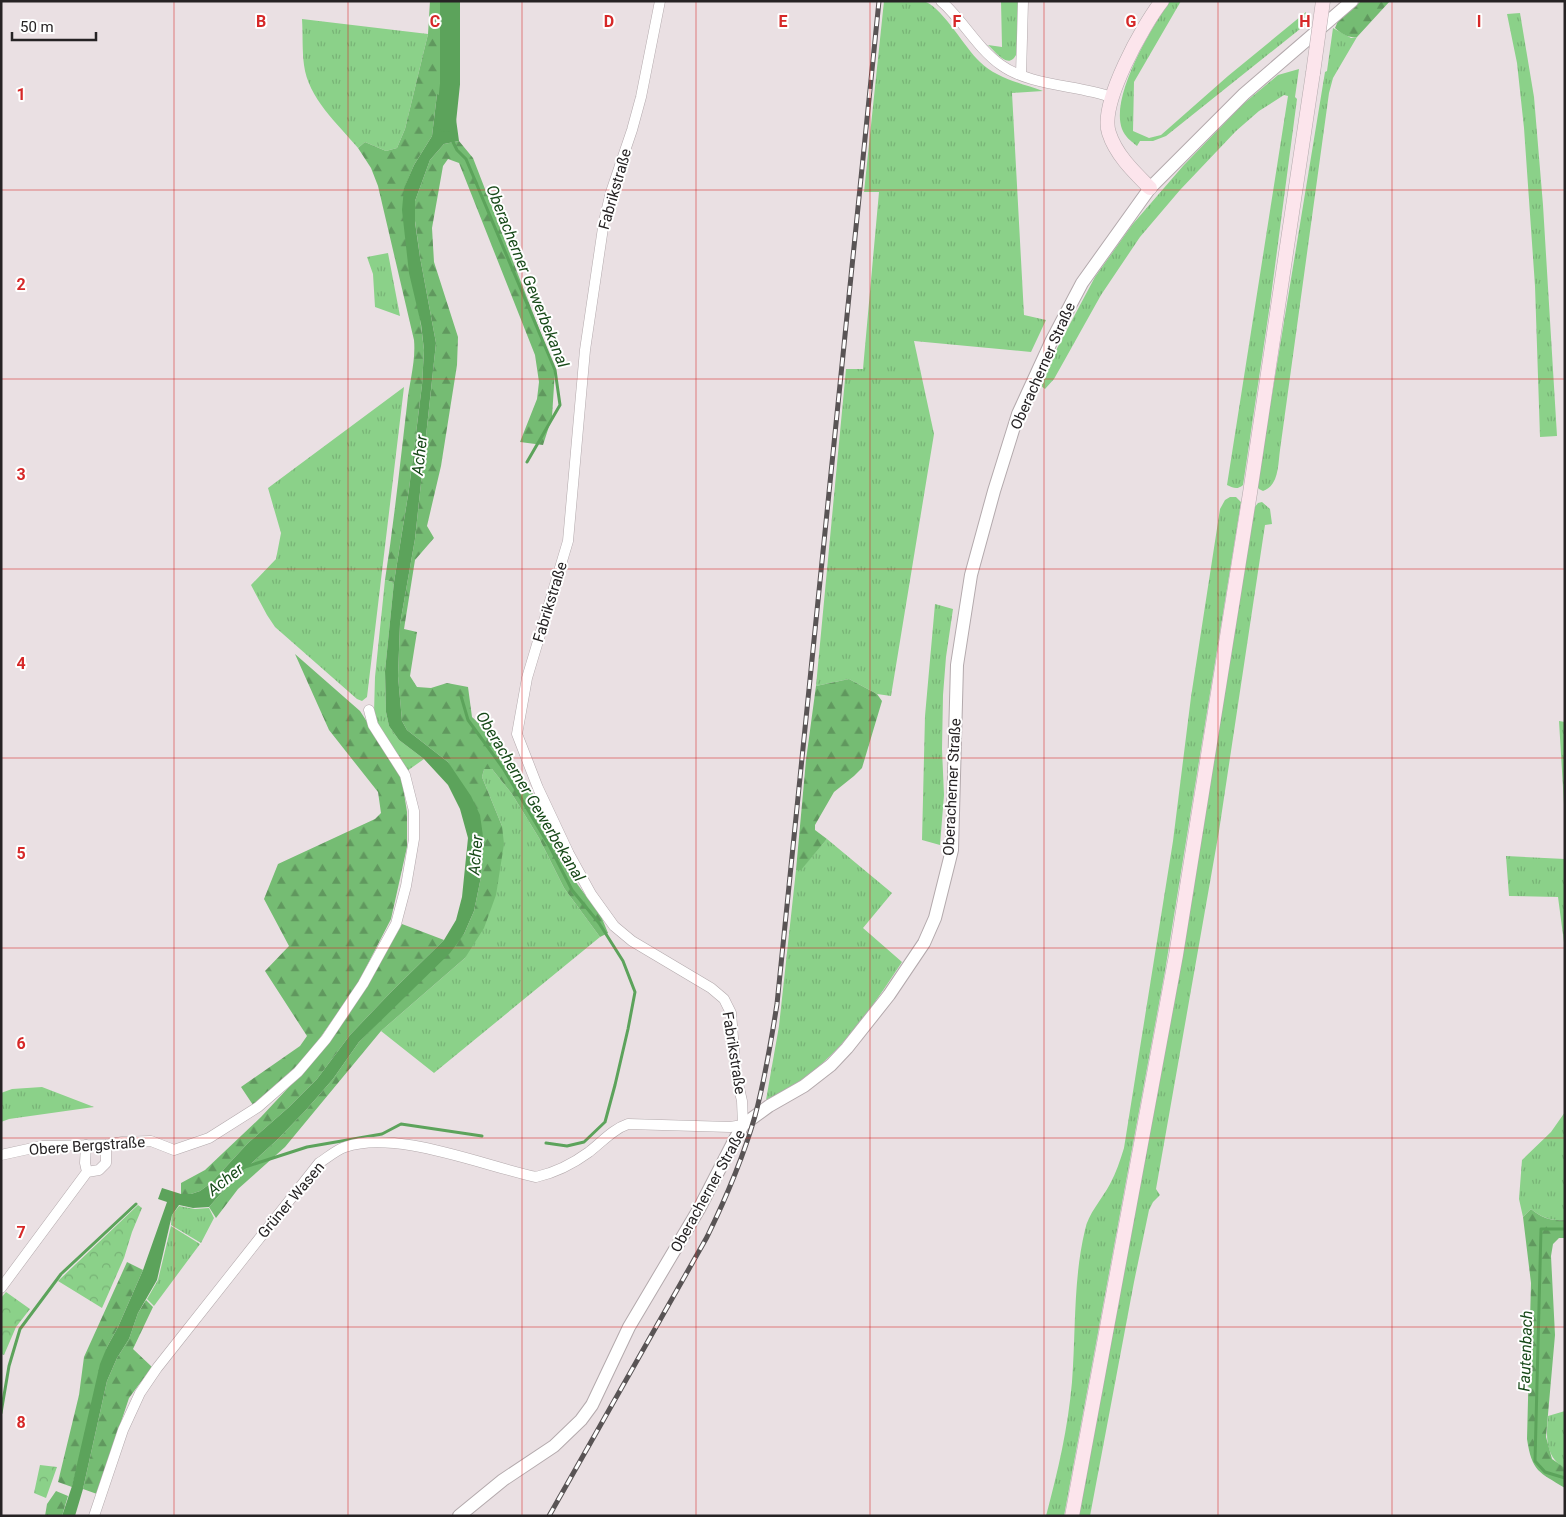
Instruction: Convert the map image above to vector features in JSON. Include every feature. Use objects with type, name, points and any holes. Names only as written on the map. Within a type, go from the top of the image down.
[{"type":"main road","points":[[1150,188],[1115,148],[1108,131],[1108,117],[1111,97],[1138,39],[1162,1]]},
{"type":"main road","points":[[1072,1516],[1176,955],[1248,502],[1323,1]]},
{"type":"street","name":"Fabrikstraße","points":[[660,1],[641,97],[611,192],[604,221],[585,350],[568,541],[528,678],[517,734],[538,788],[569,854],[590,894],[614,926],[632,941],[710,988],[724,999],[731,1013],[736,1074],[742,1101],[743,1125]]},
{"type":"street","points":[[940,1],[984,50],[1002,66],[1021,75],[1051,84],[1111,97]]},
{"type":"street","points":[[1021,75],[1023,1]]},
{"type":"street","name":"Oberacherner Straße","points":[[459,1516],[496,1485],[554,1446],[581,1420],[592,1405],[629,1327],[700,1209],[743,1125],[768,1106],[804,1086],[831,1065],[889,996],[924,943],[935,918],[952,850],[957,665],[971,575],[994,490],[1018,414],[1052,340],[1082,283],[1150,188],[1244,94],[1352,1]]},
{"type":"street","name":"Obere Bergstraße","points":[[1,1155],[42,1146],[106,1145],[122,1142],[151,1141],[174,1150],[209,1138],[258,1107],[298,1072],[326,1039],[364,984],[396,924],[406,886],[414,839],[414,811],[405,775],[374,725],[369,710]]},
{"type":"street","name":"Grüner Wasen","points":[[94,1516],[123,1430],[140,1393],[157,1368],[319,1163],[344,1147],[375,1141],[425,1148],[536,1177],[551,1174],[588,1153],[621,1126],[628,1124],[730,1127],[743,1125]]},
{"type":"street","points":[[86,1145],[85,1162],[88,1172]]},
{"type":"street","points":[[1,1288],[88,1172],[99,1170],[106,1163],[106,1145]]},
{"type":"green space","points":[[430,1],[460,1],[460,8],[453,97],[437,94],[432,136],[414,165],[404,189],[424,350],[422,385],[409,489],[394,582],[385,580],[413,364],[414,340],[378,186],[371,168],[358,148],[365,142],[386,151],[397,148],[405,129],[428,34]]},
{"type":"green space","points":[[884,1],[926,2],[940,13],[974,56],[986,68],[1010,80],[1043,91],[1012,93],[1024,315],[1046,320],[1031,352],[914,341],[934,434],[891,696],[877,694],[849,679],[816,686],[846,369],[863,369],[879,192],[864,192]]},
{"type":"green space","points":[[1001,1],[1019,1],[1017,53],[1010,60],[1003,59],[988,45],[1002,47]]},
{"type":"green space","points":[[1170,1],[1181,1],[1134,82],[1133,131],[1149,138],[1161,135],[1228,76],[1306,12],[1305,25],[1166,136],[1153,141],[1140,141],[1137,146],[1126,137],[1122,129],[1120,115],[1122,99],[1134,63]]},
{"type":"green space","points":[[1361,1],[1390,1],[1357,37],[1345,35],[1335,28],[1338,21]]},
{"type":"green space","points":[[1520,13],[1534,97],[1543,205],[1557,436],[1540,437],[1535,286],[1524,128],[1517,63],[1507,14]]},
{"type":"green space","points":[[302,19],[428,34],[405,129],[397,148],[386,151],[365,142],[358,148],[325,110],[311,89],[307,77],[303,59]]},
{"type":"green space","points":[[1333,28],[1351,38],[1357,37],[1333,78],[1329,93],[1278,468],[1275,480],[1263,491],[1257,486]]},
{"type":"green space","points":[[1299,69],[1295,97],[1297,99],[1270,304],[1243,485],[1235,488],[1227,485],[1288,96],[1284,95],[1259,111],[1236,131],[1180,190],[1140,237],[1101,295],[1054,379],[1045,389],[1038,384],[1095,277],[1132,225],[1183,166],[1242,105],[1278,75]]},
{"type":"green space","points":[[459,141],[473,158],[555,370],[552,417],[543,445],[520,442],[537,399],[539,382],[535,355],[459,163],[448,159],[443,166],[432,228],[434,262],[458,337],[457,365],[441,466],[427,526],[434,538],[415,560],[404,629],[417,632],[410,676],[417,687],[431,688],[447,683],[468,687],[472,717],[486,730],[514,774],[535,796],[572,877],[601,916],[608,933],[600,937],[564,888],[539,838],[512,794],[492,769],[484,769],[482,777],[502,826],[504,844],[496,895],[484,928],[465,958],[381,1031],[285,1147],[238,1189],[216,1218],[209,1207],[231,1182],[277,1140],[306,1110],[333,1079],[359,1042],[464,934],[474,911],[481,877],[483,836],[448,762],[407,730],[402,721],[398,676],[400,624],[415,539],[436,343],[420,257],[415,221],[415,201],[430,160],[444,144]]},
{"type":"green space","points":[[388,253],[400,316],[375,307],[373,274],[367,257]]},
{"type":"green space","points":[[404,387],[367,697],[362,701],[357,699],[275,627],[251,585],[276,559],[281,533],[268,488]]},
{"type":"green space","points":[[1230,497],[1236,497],[1241,502],[1165,971],[1064,1516],[1046,1516],[1055,1483],[1068,1416],[1078,1268],[1081,1249],[1089,1218],[1112,1180],[1124,1148],[1173,841],[1191,697],[1220,509],[1225,500]]},
{"type":"green space","points":[[1262,502],[1270,509],[1272,524],[1265,525],[1219,831],[1156,1189],[1160,1195],[1153,1202],[1149,1210],[1090,1516],[1078,1516],[1254,508],[1258,503]]},
{"type":"green space","points":[[385,580],[394,582],[385,671],[386,712],[389,726],[399,740],[424,759],[407,771],[379,728],[374,713],[375,677]]},
{"type":"green space","points":[[935,604],[953,609],[943,695],[942,749],[944,795],[940,845],[922,840],[925,716]]},
{"type":"green space","points":[[295,654],[360,711],[401,774],[407,812],[407,847],[391,919],[357,985],[320,1038],[299,1064],[253,1105],[241,1087],[300,1046],[307,1036],[265,971],[289,946],[264,899],[278,864],[375,819],[381,813],[378,792],[329,730]]},
{"type":"green space","points":[[849,679],[877,694],[882,701],[862,768],[834,792],[815,825],[815,830],[827,839],[801,870],[796,870],[806,760],[816,686]]},
{"type":"green space","points":[[1559,721],[1565,722],[1565,821]]},
{"type":"green space","points":[[484,769],[492,769],[512,794],[539,838],[564,888],[600,937],[434,1073],[381,1031],[465,958],[502,826],[482,777]]},
{"type":"green space","points":[[827,839],[892,893],[863,928],[902,962],[854,1030],[826,1060],[794,1085],[766,1100],[779,1026],[796,870],[801,869]]},
{"type":"green space","points":[[1506,856],[1565,859],[1565,950],[1558,897],[1509,896]]},
{"type":"green space","points":[[402,924],[444,940],[350,1035],[317,1079],[248,1143],[211,1183],[200,1191],[191,1194],[181,1194],[181,1183],[205,1170],[261,1117],[316,1058],[363,993]]},
{"type":"green space","points":[[42,1087],[94,1107],[9,1119],[1,1122],[1,1093],[12,1089]]},
{"type":"green space","points":[[1565,1112],[1565,1220],[1547,1218],[1531,1209],[1523,1217],[1519,1199],[1522,1160],[1551,1132]]},
{"type":"green space","points":[[138,1205],[142,1208],[124,1258],[102,1308],[58,1281]]},
{"type":"green space","points":[[179,1206],[195,1209],[209,1208],[214,1218],[201,1243],[171,1225],[172,1215]]},
{"type":"green space","points":[[1531,1209],[1546,1218],[1565,1220],[1565,1238],[1559,1238],[1553,1244],[1551,1256],[1555,1335],[1546,1437],[1552,1459],[1565,1468],[1565,1488],[1543,1474],[1534,1465],[1527,1439],[1531,1283],[1523,1217]]},
{"type":"green space","points":[[171,1226],[200,1244],[154,1306],[147,1299],[158,1280]]},
{"type":"green space","points":[[127,1262],[143,1270],[107,1347],[72,1487],[58,1482],[79,1395],[84,1357]]},
{"type":"green space","points":[[6,1292],[30,1309],[16,1327],[4,1355],[1,1354],[1,1298]]},
{"type":"green space","points":[[146,1300],[153,1307],[133,1349],[152,1367],[129,1398],[97,1494],[83,1489],[107,1381],[117,1358],[129,1339],[138,1313]]},
{"type":"green space","points":[[1565,1411],[1565,1468],[1558,1464],[1550,1452],[1547,1431],[1548,1416]]},
{"type":"green space","points":[[40,1465],[57,1467],[46,1498],[34,1493]]},
{"type":"green space","points":[[56,1491],[68,1496],[62,1516],[45,1516],[47,1504]]},
{"type":"water","points":[[437,94],[453,97],[459,141],[444,144],[430,160],[415,201],[415,222],[420,257],[436,343],[415,539],[400,624],[398,676],[402,721],[407,730],[448,762],[471,796],[480,815],[483,836],[481,877],[474,911],[464,934],[450,953],[359,1042],[333,1079],[277,1140],[231,1182],[209,1207],[193,1208],[179,1205],[172,1215],[157,1280],[138,1313],[129,1339],[117,1358],[107,1381],[83,1489],[75,1516],[62,1516],[72,1486],[100,1364],[143,1270],[167,1202],[158,1199],[162,1188],[181,1194],[191,1194],[200,1191],[211,1183],[248,1143],[317,1079],[350,1035],[444,940],[456,920],[462,897],[468,838],[460,809],[448,785],[424,759],[399,740],[389,726],[386,712],[385,671],[394,582],[409,489],[422,385],[424,350],[421,324],[409,273],[402,210],[404,188],[414,165],[432,136]]},
{"type":"waterway","name":"Acher","points":[[446,122],[450,84],[450,1]]},
{"type":"waterway","name":"Oberacherner Gewerbekanal","points":[[452,140],[457,150],[466,159],[555,370],[560,405],[527,462]]},
{"type":"waterway","name":"Oberacherner Gewerbekanal","points":[[461,696],[468,720],[503,768],[550,847],[572,890],[599,923],[623,961],[635,992],[605,1122],[584,1142],[567,1146],[546,1143]]},
{"type":"waterway","name":"Oberacherner Gewerbekanal","points":[[245,1167],[307,1147],[382,1134],[401,1124],[482,1136]]},
{"type":"waterway","points":[[1,1413],[9,1366],[20,1329],[61,1274],[136,1204]]},
{"type":"waterway","name":"Fautenbach","points":[[1565,1229],[1541,1229],[1535,1461],[1545,1472],[1565,1478]]},
{"type":"railway","points":[[549,1516],[707,1237],[740,1162],[762,1088],[777,1004],[879,1]]}]
